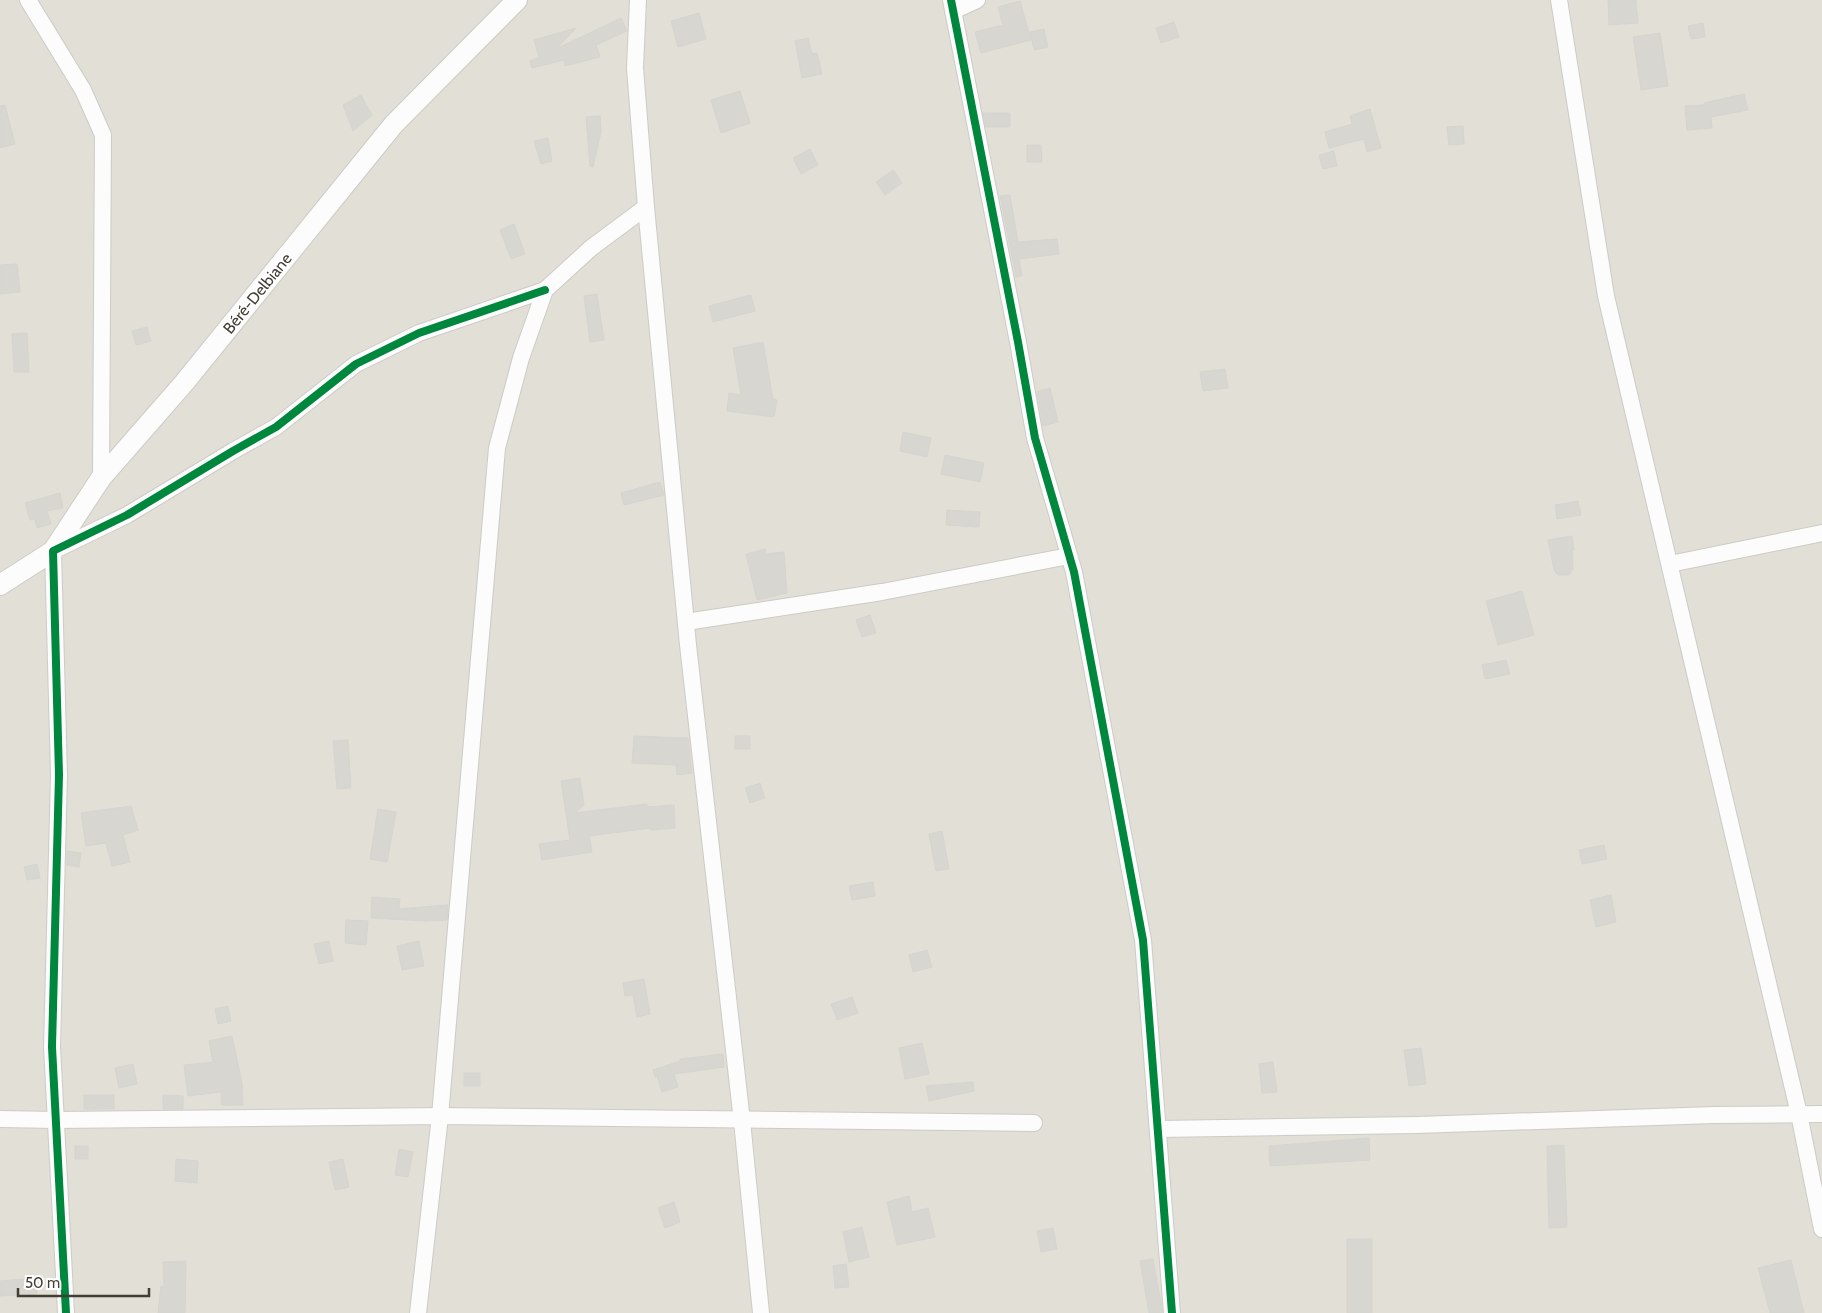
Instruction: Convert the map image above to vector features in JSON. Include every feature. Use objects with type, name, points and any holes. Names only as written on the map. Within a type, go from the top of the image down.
[{"type":"street","points":[[28,0],[83,90],[103,135],[101,478]]},
{"type":"street","name":"Béré-Delbiane","points":[[0,585],[53,552],[101,478],[184,384],[394,124],[517,0]]},
{"type":"street","points":[[638,0],[635,68],[646,207],[686,622],[742,1120],[761,1313]]},
{"type":"street","points":[[977,0],[952,6],[1035,438],[1074,572],[1143,940],[1172,1313]]},
{"type":"street","points":[[1559,0],[1606,296],[1799,1114],[1822,1229]]},
{"type":"street","points":[[66,1313],[52,1047],[59,775],[53,552],[127,515],[233,451],[276,428],[356,364],[419,333],[545,290],[591,248],[646,207]]},
{"type":"street","points":[[418,1313],[440,1116],[498,448],[521,358],[545,290]]},
{"type":"street","points":[[1670,564],[1822,533]]},
{"type":"street","points":[[686,622],[882,592],[1069,556]]},
{"type":"street","points":[[1158,1129],[1417,1125],[1704,1115],[1822,1114]]},
{"type":"street","points":[[0,1119],[440,1116],[1034,1123]]},
{"type":"shaded area","points":[[0,0],[1822,0],[1822,1313],[0,1313]]},
{"type":"building","points":[[1608,0],[1636,0],[1638,23],[1609,25]]},
{"type":"building","points":[[1020,1],[1031,40],[981,53],[975,32],[1003,25],[998,7]]},
{"type":"building","points":[[699,13],[706,39],[678,47],[671,21]]},
{"type":"building","points":[[621,18],[627,31],[596,45],[600,57],[565,66],[564,60],[532,68],[530,61],[539,57],[534,40],[576,28],[556,49]]},
{"type":"building","points":[[1174,22],[1179,37],[1161,43],[1156,28]]},
{"type":"building","points":[[1703,23],[1705,37],[1691,39],[1688,26]]},
{"type":"building","points":[[1044,29],[1048,47],[1034,50],[1030,32]]},
{"type":"building","points":[[1660,33],[1668,86],[1641,90],[1633,37]]},
{"type":"building","points":[[808,38],[812,54],[817,53],[822,74],[802,78],[795,41]]},
{"type":"building","points":[[740,91],[750,123],[721,133],[711,100]]},
{"type":"building","points":[[1744,94],[1748,110],[1711,117],[1712,128],[1687,130],[1685,106],[1704,105],[1704,103]]},
{"type":"building","points":[[361,95],[372,115],[353,131],[343,105]]},
{"type":"building","points":[[5,105],[15,144],[0,148],[0,106]]},
{"type":"building","points":[[1370,109],[1381,148],[1367,152],[1364,139],[1329,148],[1325,132],[1352,124],[1350,116]]},
{"type":"building","points":[[983,113],[1010,113],[1010,127],[986,127]]},
{"type":"building","points":[[600,116],[601,132],[593,167],[590,166],[586,117]]},
{"type":"building","points":[[1463,126],[1464,144],[1449,145],[1447,127]]},
{"type":"building","points":[[548,138],[552,161],[541,164],[534,141]]},
{"type":"building","points":[[1027,145],[1041,145],[1042,162],[1027,162]]},
{"type":"building","points":[[810,149],[818,165],[801,174],[793,158]]},
{"type":"building","points":[[1334,151],[1337,166],[1323,169],[1319,155]]},
{"type":"building","points":[[893,170],[902,183],[885,195],[876,182]]},
{"type":"building","points":[[1010,195],[1018,242],[1057,239],[1059,254],[1019,259],[1022,276],[1016,277],[1000,196]]},
{"type":"building","points":[[514,224],[525,254],[511,259],[500,230]]},
{"type":"building","points":[[17,264],[20,292],[0,294],[0,265]]},
{"type":"building","points":[[597,294],[604,340],[590,342],[584,296]]},
{"type":"building","points":[[751,295],[755,311],[713,322],[709,306]]},
{"type":"building","points":[[147,327],[151,341],[136,345],[132,331]]},
{"type":"building","points":[[27,333],[29,372],[14,372],[12,334]]},
{"type":"building","points":[[763,342],[773,399],[777,400],[774,417],[727,411],[729,393],[741,395],[733,348]]},
{"type":"building","points":[[1225,369],[1228,388],[1203,391],[1200,372]]},
{"type":"building","points":[[1050,388],[1058,422],[1043,426],[1037,392]]},
{"type":"building","points":[[903,432],[931,438],[927,457],[900,451]]},
{"type":"building","points":[[945,455],[984,463],[980,482],[941,474]]},
{"type":"building","points":[[660,482],[664,495],[624,505],[621,493]]},
{"type":"building","points":[[60,493],[63,508],[47,511],[51,524],[37,528],[35,519],[30,520],[25,503]]},
{"type":"building","points":[[1578,501],[1581,515],[1557,519],[1555,505]]},
{"type":"building","points":[[947,510],[980,512],[979,527],[946,525]]},
{"type":"building","points":[[1572,536],[1574,550],[1572,551],[1573,569],[1569,575],[1558,575],[1554,570],[1548,540]]},
{"type":"building","points":[[765,549],[766,554],[784,552],[787,593],[757,600],[746,554]]},
{"type":"building","points":[[1522,591],[1534,635],[1498,645],[1486,601]]},
{"type":"building","points":[[870,615],[876,633],[862,637],[856,620]]},
{"type":"building","points":[[1506,660],[1510,674],[1485,679],[1482,665]]},
{"type":"building","points":[[634,736],[688,738],[692,773],[677,775],[676,765],[632,763]]},
{"type":"building","points":[[735,736],[750,736],[750,749],[735,749]]},
{"type":"building","points":[[348,740],[351,788],[337,789],[333,741]]},
{"type":"building","points":[[580,778],[584,805],[575,813],[647,804],[647,807],[674,805],[675,828],[651,830],[651,828],[589,836],[592,852],[542,860],[539,844],[570,840],[561,781]]},
{"type":"building","points":[[760,783],[765,798],[750,803],[745,788]]},
{"type":"building","points":[[131,806],[138,830],[123,835],[130,862],[112,866],[106,843],[86,846],[81,813]]},
{"type":"building","points":[[378,809],[396,812],[387,862],[370,859]]},
{"type":"building","points":[[942,831],[949,869],[936,871],[929,834]]},
{"type":"building","points":[[1604,845],[1607,859],[1582,864],[1579,850]]},
{"type":"building","points":[[67,851],[81,853],[79,867],[67,865]]},
{"type":"building","points":[[37,864],[40,878],[27,880],[24,867]]},
{"type":"building","points":[[873,882],[875,896],[852,900],[849,886]]},
{"type":"building","points":[[1611,895],[1616,922],[1596,927],[1590,900]]},
{"type":"building","points":[[372,897],[400,899],[399,909],[448,905],[447,920],[425,921],[371,918]]},
{"type":"building","points":[[346,920],[368,921],[366,945],[345,943]]},
{"type":"building","points":[[329,941],[333,961],[319,964],[314,944]]},
{"type":"building","points":[[419,941],[424,966],[402,970],[397,946]]},
{"type":"building","points":[[927,950],[932,967],[913,972],[909,955]]},
{"type":"building","points":[[644,979],[650,1014],[637,1017],[633,995],[625,996],[623,983]]},
{"type":"building","points":[[852,997],[858,1013],[837,1020],[831,1004]]},
{"type":"building","points":[[228,1006],[231,1021],[218,1024],[215,1009]]},
{"type":"building","points":[[232,1036],[242,1083],[243,1105],[221,1105],[221,1092],[188,1096],[184,1065],[213,1062],[209,1041]]},
{"type":"building","points":[[922,1043],[929,1074],[905,1079],[899,1048]]},
{"type":"building","points":[[1421,1048],[1426,1084],[1409,1086],[1404,1050]]},
{"type":"building","points":[[723,1054],[724,1067],[674,1074],[678,1087],[662,1092],[653,1070],[680,1061],[680,1059]]},
{"type":"building","points":[[1273,1062],[1277,1092],[1262,1093],[1259,1064]]},
{"type":"building","points":[[133,1064],[137,1084],[119,1088],[115,1068]]},
{"type":"building","points":[[464,1073],[480,1073],[480,1086],[464,1086]]},
{"type":"building","points":[[973,1082],[974,1091],[929,1101],[926,1086]]},
{"type":"building","points":[[84,1095],[114,1095],[114,1109],[84,1109]]},
{"type":"building","points":[[163,1095],[183,1096],[183,1109],[163,1109]]},
{"type":"building","points":[[1369,1138],[1370,1160],[1270,1166],[1269,1146]]},
{"type":"building","points":[[1564,1145],[1567,1227],[1549,1228],[1547,1146]]},
{"type":"building","points":[[75,1146],[88,1146],[88,1159],[75,1159]]},
{"type":"building","points":[[399,1149],[413,1152],[408,1177],[395,1175]]},
{"type":"building","points":[[176,1159],[198,1161],[197,1183],[175,1181]]},
{"type":"building","points":[[343,1159],[349,1187],[335,1190],[329,1162]]},
{"type":"building","points":[[909,1196],[912,1212],[928,1208],[935,1237],[897,1245],[887,1202]]},
{"type":"building","points":[[674,1202],[680,1222],[665,1228],[658,1208]]},
{"type":"building","points":[[862,1227],[869,1257],[849,1262],[843,1232]]},
{"type":"building","points":[[1053,1228],[1057,1249],[1041,1252],[1037,1231]]},
{"type":"building","points":[[1347,1239],[1372,1239],[1372,1313],[1347,1313]]},
{"type":"building","points":[[1153,1259],[1162,1313],[1149,1313],[1140,1261]]},
{"type":"building","points":[[1791,1260],[1804,1313],[1770,1313],[1758,1268]]},
{"type":"building","points":[[186,1261],[185,1313],[158,1313],[161,1286],[164,1287],[163,1262]]},
{"type":"building","points":[[846,1264],[849,1287],[835,1288],[833,1266]]},
{"type":"building","points":[[36,1278],[37,1294],[0,1296],[0,1281]]},
{"type":"cycle path","points":[[951,0],[1035,438],[1074,572],[1143,940],[1172,1313]]},
{"type":"cycle path","points":[[66,1313],[52,1047],[59,775],[53,551],[127,515],[276,427],[356,364],[419,333],[545,290]]}]
